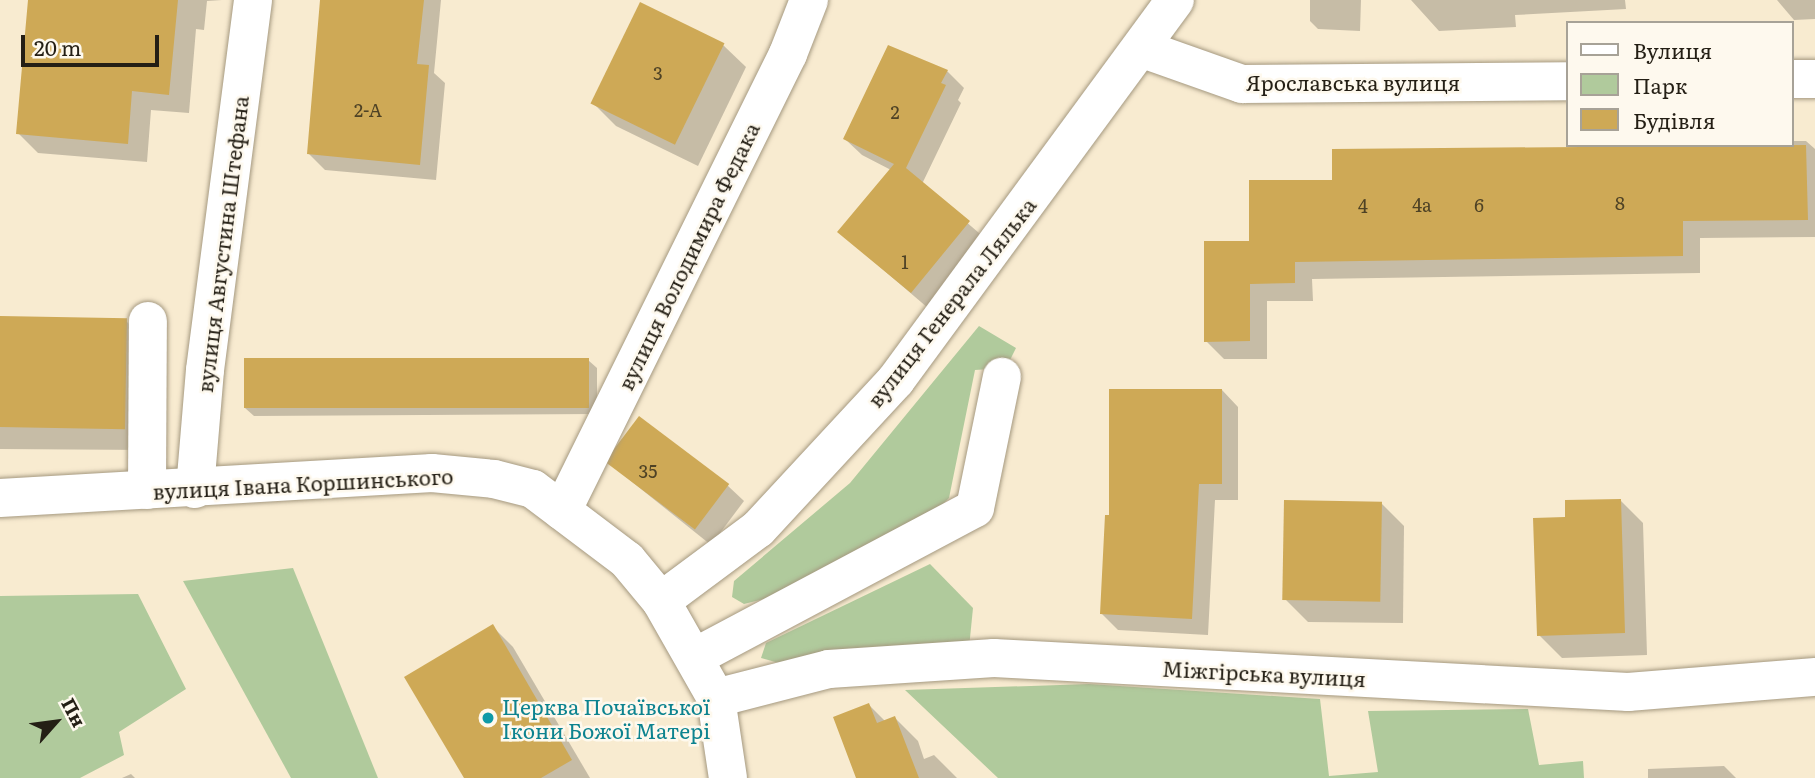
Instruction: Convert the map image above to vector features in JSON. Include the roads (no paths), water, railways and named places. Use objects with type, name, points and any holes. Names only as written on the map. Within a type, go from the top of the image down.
[{"type":"street","name":"вулиця Августина Штефана","points":[[195,489],[205,370],[254,0]]},
{"type":"street","name":"вулиця Володимира Федака","points":[[562,511],[788,54],[809,0]]},
{"type":"street","name":"вулиця Генерала Лялька","points":[[661,601],[758,529],[896,380],[1143,49],[1175,0]]},
{"type":"street","name":"Ярославська вулиця","points":[[1143,49],[1242,83],[1566,81]]},
{"type":"street","points":[[1794,79],[1815,79]]},
{"type":"street","points":[[147,490],[148,321]]},
{"type":"street","points":[[695,657],[975,508],[1002,377]]},
{"type":"street","name":"вулиця Івана Коршинського","points":[[0,498],[195,489],[432,473],[494,479],[533,489],[627,559],[661,601],[716,698],[727,778]]},
{"type":"street","name":"Міжгірська вулиця","points":[[716,698],[829,669],[994,658],[1628,692],[1815,677]]},
{"type":"place","name":"Церква Почаївської Ікони Божої Матері","points":[[488,718]]}]
